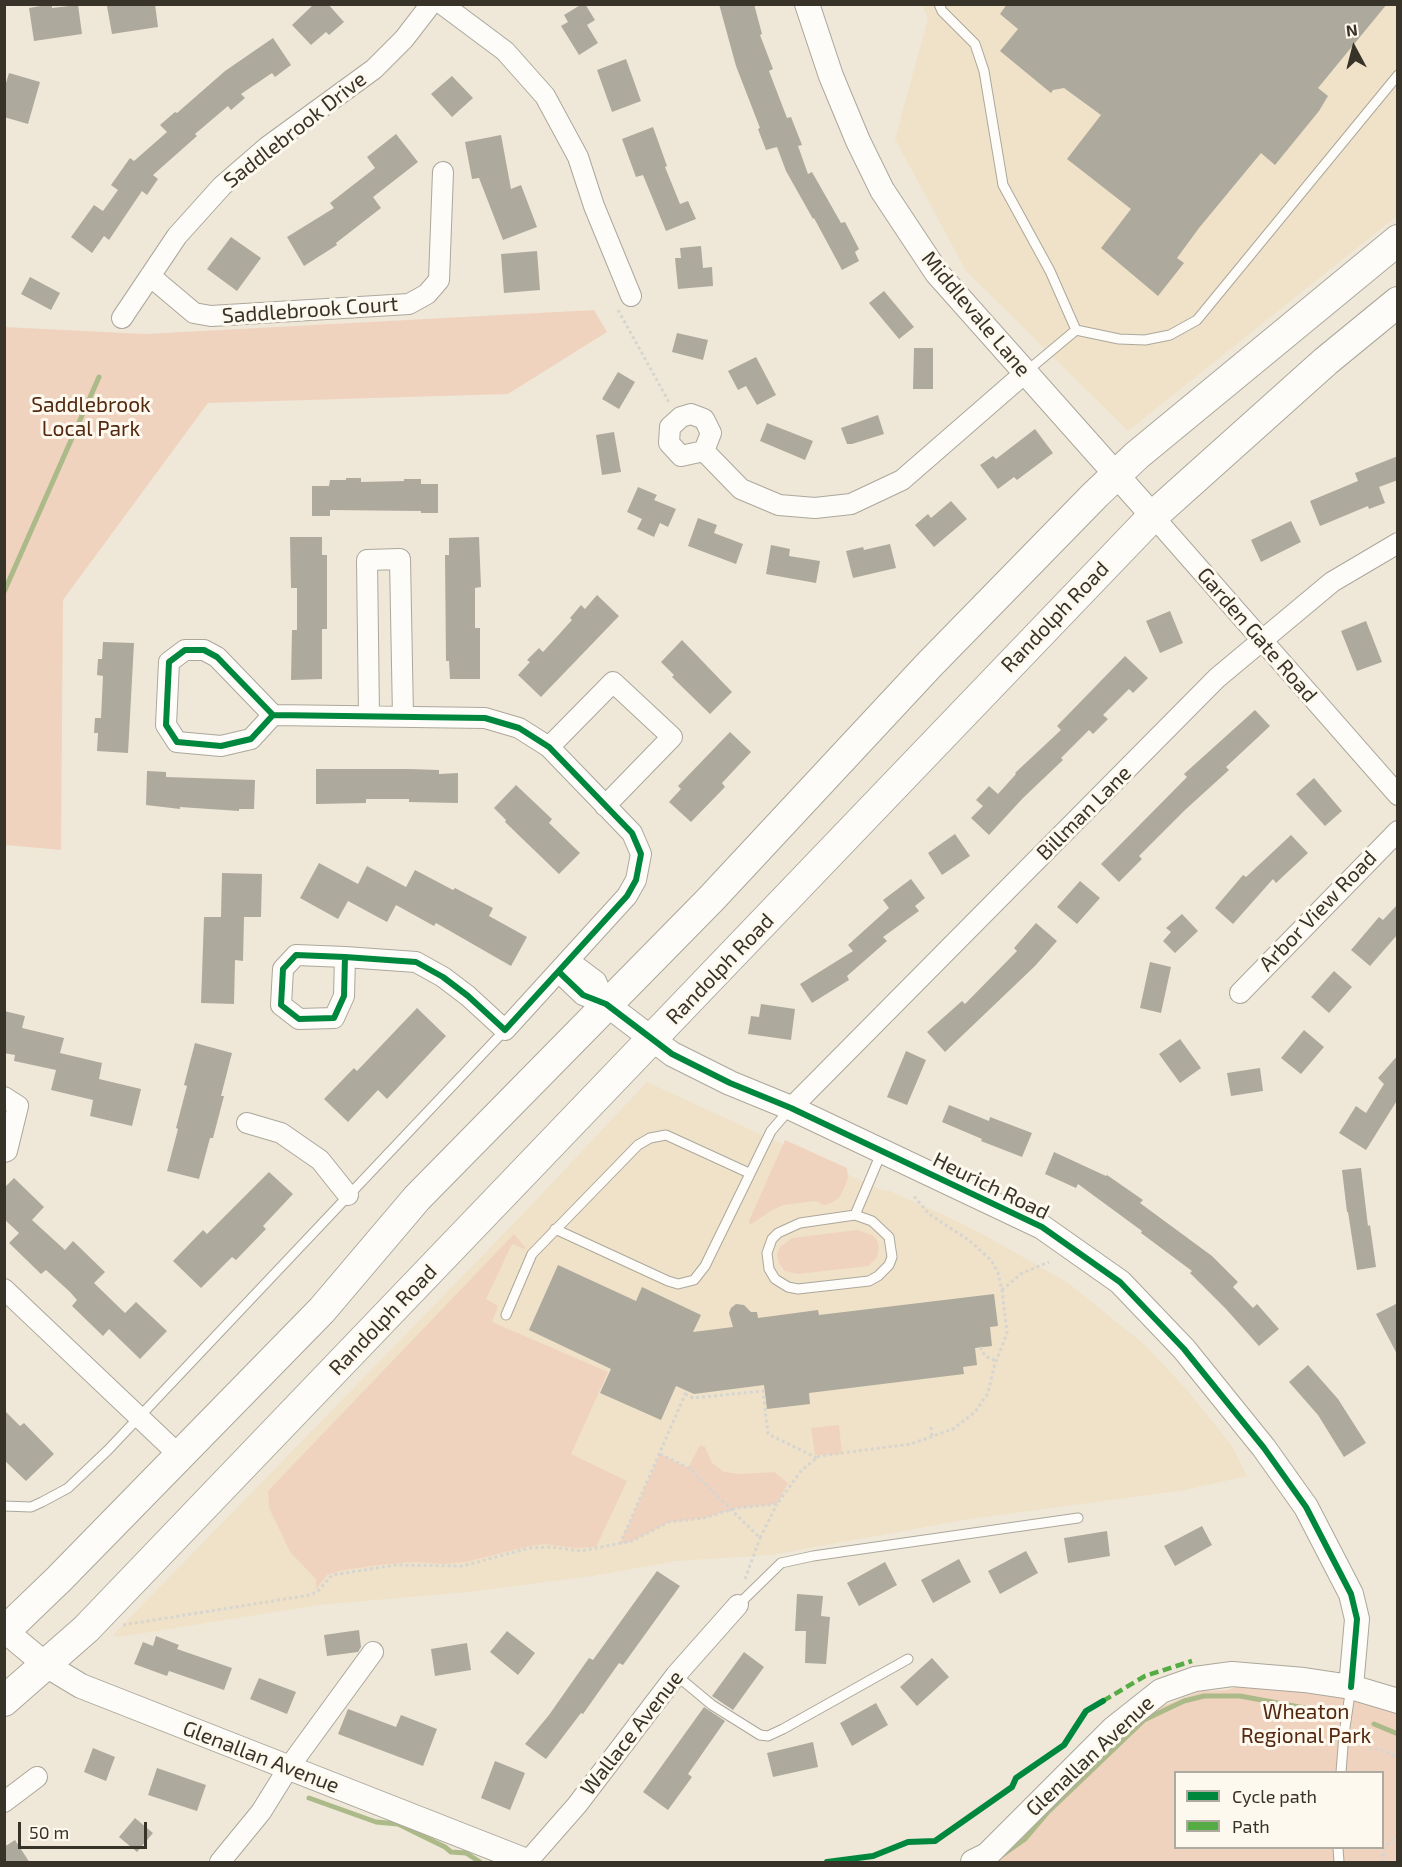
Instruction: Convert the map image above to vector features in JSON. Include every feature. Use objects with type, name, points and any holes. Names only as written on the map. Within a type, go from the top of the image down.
[{"type":"main road","points":[[5,1631],[59,1579],[322,1310],[417,1198],[711,899],[929,665],[1117,474],[1311,310],[1398,240]]},
{"type":"main road","name":"Randolph Road","points":[[4,1701],[86,1629],[1153,516],[1326,361],[1398,302]]},
{"type":"street","name":"Saddlebrook Drive","points":[[122,318],[177,236],[222,186],[267,147],[374,69],[404,39],[431,4]]},
{"type":"street","points":[[442,4],[505,51],[544,96],[578,157],[594,206],[631,296]]},
{"type":"street","name":"Middlevale Lane","points":[[807,4],[840,98],[882,190],[937,273],[1117,474]]},
{"type":"street","name":"Saddlebrook Court","points":[[150,276],[194,313],[211,316],[410,304],[427,294],[439,280],[443,172]]},
{"type":"street","points":[[704,451],[741,489],[779,505],[815,508],[851,504],[902,480],[1025,373]]},
{"type":"street","points":[[691,414],[704,419],[711,433],[704,451],[681,456],[669,443],[670,427],[681,417],[691,414]]},
{"type":"street","name":"Garden Gate Road","points":[[1117,474],[1398,795]]},
{"type":"street","name":"Billman Lane","points":[[791,1108],[1217,678],[1332,582],[1398,543]]},
{"type":"street","points":[[369,716],[367,560],[400,559],[403,717]]},
{"type":"street","points":[[273,715],[252,739],[221,746],[177,742],[166,724],[169,662],[184,650],[204,650],[217,657],[273,715],[485,718],[519,728],[549,747],[632,833],[641,854],[636,880],[627,896],[505,1030],[468,996],[443,977],[416,962],[345,957]]},
{"type":"street","points":[[549,747],[613,682],[672,737],[605,806]]},
{"type":"street","name":"Arbor View Road","points":[[1240,993],[1398,831]]},
{"type":"street","points":[[564,966],[596,981],[606,1004]]},
{"type":"street","name":"Heurich Road","points":[[606,1004],[682,1059],[1042,1227],[1120,1282],[1184,1349],[1264,1448],[1306,1507],[1351,1594],[1357,1618],[1351,1687]]},
{"type":"street","points":[[4,1097],[18,1106],[7,1151],[4,1152]]},
{"type":"street","points":[[247,1123],[281,1133],[320,1160],[348,1195]]},
{"type":"street","points":[[4,1290],[179,1455]]},
{"type":"street","name":"Wallace Avenue","points":[[528,1862],[577,1805],[676,1675],[738,1605]]},
{"type":"street","name":"Glenallan Avenue","points":[[5,1631],[46,1665],[81,1686],[528,1862]]},
{"type":"street","points":[[220,1863],[261,1812],[289,1767],[373,1652]]},
{"type":"street","name":"Glenallan Avenue","points":[[973,1863],[987,1855],[1113,1729],[1161,1691],[1195,1679],[1232,1674],[1304,1680],[1351,1687],[1398,1701]]},
{"type":"street","points":[[4,1802],[37,1776]]},
{"type":"lane","points":[[939,4],[942,11],[975,44],[984,71],[1003,185],[1050,271],[1076,330]]},
{"type":"lane","points":[[1076,330],[1119,339],[1145,340],[1170,335],[1197,320],[1398,75]]},
{"type":"lane","points":[[1025,373],[1076,330]]},
{"type":"lane","points":[[4,1506],[31,1507],[68,1488],[139,1418],[505,1030]]},
{"type":"lane","points":[[555,1229],[668,1281],[678,1284],[694,1280],[705,1266],[771,1131],[791,1108]]},
{"type":"lane","points":[[506,1315],[532,1254],[638,1145],[650,1138],[666,1135],[749,1173]]},
{"type":"lane","points":[[855,1215],[882,1151]]},
{"type":"lane","points":[[855,1215],[872,1221],[889,1237],[892,1257],[889,1265],[878,1276],[868,1281],[798,1289],[788,1287],[775,1279],[769,1269],[767,1253],[772,1239],[778,1233],[800,1223],[855,1215]]},
{"type":"lane","points":[[738,1605],[781,1563],[813,1556],[1078,1518]]},
{"type":"lane","points":[[676,1675],[712,1705],[760,1735],[768,1736],[783,1730],[908,1659]]},
{"type":"lane","points":[[1341,1771],[1351,1687]]},
{"type":"path","points":[[631,296],[613,302],[666,399],[681,417]]},
{"type":"path","points":[[738,1605],[760,1538],[777,1504],[801,1471],[819,1456],[911,1444],[932,1438],[965,1421],[986,1400],[996,1361],[1007,1333],[998,1273],[991,1260],[970,1241],[929,1214],[914,1195]]},
{"type":"path","points":[[1002,1290],[1022,1273],[1049,1262]]},
{"type":"path","points":[[980,1347],[985,1356],[996,1361]]},
{"type":"path","points":[[620,1544],[686,1392],[693,1398],[763,1391],[768,1434],[817,1458]]},
{"type":"path","points":[[931,1427],[932,1438]]},
{"type":"path","points":[[660,1454],[688,1468],[760,1538]]},
{"type":"path","points":[[123,1625],[310,1594],[318,1591],[332,1575],[395,1565],[463,1566],[529,1548],[551,1547],[581,1551],[632,1541],[669,1522],[704,1518],[729,1510],[777,1504]]},
{"type":"path","points":[[1369,1748],[1382,1750],[1398,1757]]},
{"type":"path","points":[[1384,1863],[1385,1846],[1398,1835]]},
{"type":"shaded area","points":[[922,5],[1397,5],[1397,216],[1128,431],[966,271],[895,139],[928,18]]},
{"type":"shaded area","points":[[647,1082],[882,1190],[890,1191],[942,1214],[1067,1282],[1145,1345],[1188,1391],[1232,1446],[1247,1476],[1185,1490],[970,1519],[771,1555],[677,1561],[592,1576],[468,1592],[318,1605],[119,1637],[113,1635],[518,1219]]},
{"type":"green space","name":"Saddlebrook Local Park","points":[[594,310],[607,332],[508,394],[208,403],[63,600],[61,850],[5,845],[5,327],[145,334]]},
{"type":"green space","points":[[785,1140],[847,1168],[848,1177],[845,1186],[839,1198],[831,1203],[824,1205],[815,1201],[783,1205],[750,1225],[749,1221]]},
{"type":"green space","points":[[857,1230],[872,1235],[879,1246],[877,1257],[868,1266],[798,1274],[785,1271],[779,1263],[777,1254],[780,1247],[792,1238]]},
{"type":"green space","points":[[514,1234],[526,1248],[512,1244],[486,1299],[498,1306],[492,1322],[608,1372],[571,1454],[627,1481],[596,1547],[575,1548],[545,1544],[466,1562],[444,1564],[412,1562],[339,1571],[327,1575],[316,1589],[316,1579],[290,1552],[269,1508],[268,1491]]},
{"type":"green space","points":[[839,1425],[842,1454],[815,1455],[811,1428]]},
{"type":"green space","points":[[700,1445],[705,1447],[712,1463],[724,1472],[741,1474],[774,1472],[788,1483],[777,1504],[737,1508],[704,1518],[669,1522],[632,1541],[620,1544],[660,1454],[688,1468]]},
{"type":"green space","name":"Wheaton Regional Park","points":[[1258,1680],[1397,1698],[1397,1862],[980,1862],[1145,1713],[1201,1691],[1226,1690]]},
{"type":"building","points":[[52,4],[52,8],[78,5],[82,34],[34,41],[29,8]]},
{"type":"building","points":[[155,4],[158,27],[112,34],[107,6]]},
{"type":"building","points":[[314,4],[328,4],[344,22],[329,35],[326,32],[311,45],[292,25]]},
{"type":"building","points":[[585,4],[595,20],[587,25],[598,43],[579,55],[561,26],[568,22],[564,15]]},
{"type":"building","points":[[719,4],[754,4],[762,34],[760,35],[773,69],[769,71],[787,118],[791,117],[802,145],[798,146],[808,174],[812,172],[841,223],[845,222],[859,249],[855,252],[859,261],[842,270],[786,171],[777,147],[766,150],[736,66]]},
{"type":"building","points":[[1007,4],[1387,4],[1318,88],[1328,96],[1319,111],[1275,165],[1261,153],[1177,258],[1184,263],[1158,296],[1101,248],[1131,209],[1067,159],[1101,115],[1064,88],[1053,90],[1051,93],[1000,51],[1018,29],[1000,14]]},
{"type":"building","points":[[273,38],[291,65],[275,77],[272,73],[241,94],[245,98],[231,110],[228,106],[195,134],[197,136],[153,175],[158,179],[147,195],[142,191],[109,240],[104,236],[92,253],[71,237],[94,205],[103,211],[118,190],[111,185],[130,158],[134,161],[167,132],[160,125],[225,71]]},
{"type":"building","points":[[626,59],[641,101],[612,112],[597,70]]},
{"type":"building","points":[[9,73],[40,82],[28,124],[4,117],[4,90]]},
{"type":"building","points":[[452,76],[473,98],[452,117],[431,94]]},
{"type":"building","points":[[653,127],[667,166],[665,167],[680,204],[688,201],[696,219],[666,231],[643,175],[636,177],[622,139]]},
{"type":"building","points":[[396,134],[418,162],[373,197],[381,208],[336,243],[337,245],[304,266],[287,237],[334,208],[330,203],[375,168],[367,157]]},
{"type":"building","points":[[501,135],[511,189],[521,185],[537,227],[503,240],[479,178],[472,179],[465,142]]},
{"type":"building","points":[[231,237],[261,258],[237,291],[207,269]]},
{"type":"building","points":[[701,246],[703,268],[712,267],[713,286],[678,289],[675,258],[681,258],[680,248]]},
{"type":"building","points":[[537,251],[540,290],[504,293],[501,254]]},
{"type":"building","points":[[30,277],[60,293],[51,310],[21,294]]},
{"type":"building","points":[[884,291],[914,327],[899,339],[869,303]]},
{"type":"building","points":[[677,333],[708,340],[703,360],[672,352]]},
{"type":"building","points":[[914,348],[933,348],[933,389],[913,389]]},
{"type":"building","points":[[756,357],[776,395],[757,405],[746,386],[738,390],[728,371]]},
{"type":"building","points":[[618,372],[635,382],[619,409],[602,399]]},
{"type":"building","points":[[878,415],[884,434],[847,444],[841,428]]},
{"type":"building","points":[[767,423],[813,441],[805,460],[760,441]]},
{"type":"building","points":[[1035,429],[1053,453],[1017,480],[1014,477],[998,489],[980,465],[993,456],[996,459]]},
{"type":"building","points":[[614,432],[621,472],[602,475],[596,435]]},
{"type":"building","points":[[1398,456],[1398,480],[1379,487],[1385,503],[1369,509],[1368,506],[1320,526],[1310,501],[1358,481],[1355,473]]},
{"type":"building","points":[[346,478],[361,478],[361,482],[421,479],[421,484],[438,484],[438,513],[330,510],[330,516],[312,516],[312,486],[329,486],[330,480],[346,480]]},
{"type":"building","points":[[638,487],[657,495],[654,500],[676,509],[668,527],[660,523],[654,537],[637,529],[642,519],[627,512]]},
{"type":"building","points":[[951,501],[967,519],[934,547],[915,525],[928,514],[931,518]]},
{"type":"building","points":[[698,518],[717,525],[714,533],[743,544],[736,564],[688,546]]},
{"type":"building","points":[[1291,521],[1301,542],[1261,562],[1251,540]]},
{"type":"building","points":[[290,537],[322,537],[322,555],[327,555],[327,629],[322,629],[322,679],[291,680],[292,630],[297,630],[297,588],[291,588]]},
{"type":"building","points":[[479,537],[481,587],[475,588],[475,628],[480,628],[480,679],[450,679],[449,661],[446,661],[445,555],[449,555],[449,538]]},
{"type":"building","points":[[890,544],[896,568],[853,578],[846,551],[863,547],[864,550]]},
{"type":"building","points":[[771,545],[790,549],[789,556],[820,561],[816,583],[766,574]]},
{"type":"building","points":[[597,595],[619,616],[541,697],[518,675],[530,662],[527,660],[539,648],[543,652],[572,620],[570,618],[581,605],[585,609]]},
{"type":"building","points":[[1170,611],[1183,643],[1160,653],[1146,621]]},
{"type":"building","points":[[1366,621],[1382,662],[1357,671],[1341,631]]},
{"type":"building","points":[[682,640],[732,692],[710,714],[672,677],[674,675],[661,662]]},
{"type":"building","points":[[103,642],[134,643],[128,753],[97,751],[98,733],[94,733],[95,718],[101,718],[103,676],[97,675],[98,659],[102,659]]},
{"type":"building","points":[[1125,656],[1148,678],[1133,693],[1129,689],[1103,715],[1108,719],[1093,734],[1089,730],[1061,758],[1063,760],[989,835],[971,818],[983,806],[976,800],[989,786],[998,794],[1015,773],[1061,730],[1057,726]]},
{"type":"building","points":[[1255,710],[1270,726],[1226,767],[1229,770],[1139,856],[1142,859],[1119,882],[1101,864],[1187,777],[1184,774]]},
{"type":"building","points":[[730,732],[751,752],[722,783],[725,787],[691,822],[669,802],[681,789],[678,786]]},
{"type":"building","points":[[316,769],[409,769],[439,770],[439,774],[458,773],[458,803],[409,802],[409,799],[366,799],[366,803],[316,804]]},
{"type":"building","points":[[147,771],[166,772],[166,777],[255,780],[254,809],[239,809],[239,811],[180,807],[180,809],[146,805]]},
{"type":"building","points":[[1314,778],[1342,811],[1325,826],[1296,794]]},
{"type":"building","points":[[516,785],[552,819],[549,823],[580,853],[559,874],[505,822],[506,820],[494,808]]},
{"type":"building","points":[[955,834],[970,856],[942,875],[928,853]]},
{"type":"building","points":[[1291,835],[1308,853],[1276,883],[1273,879],[1233,924],[1215,908],[1243,875],[1246,877]]},
{"type":"building","points":[[319,863],[358,884],[367,866],[406,887],[415,870],[493,908],[489,916],[527,937],[511,966],[436,923],[434,926],[396,905],[387,922],[348,901],[338,919],[300,898]]},
{"type":"building","points":[[222,873],[262,874],[261,917],[244,917],[243,961],[235,960],[234,1004],[201,1003],[204,917],[221,917]]},
{"type":"building","points":[[911,879],[925,898],[915,906],[919,911],[883,937],[887,941],[847,976],[849,980],[812,1003],[800,984],[853,951],[848,945],[889,908],[883,900]]},
{"type":"building","points":[[1080,881],[1100,898],[1077,924],[1057,907]]},
{"type":"building","points":[[1398,904],[1398,934],[1370,966],[1351,950],[1379,917],[1383,920]]},
{"type":"building","points":[[1182,914],[1198,931],[1175,953],[1163,941],[1171,932],[1166,928]]},
{"type":"building","points":[[1036,923],[1057,941],[1035,966],[945,1052],[927,1032],[962,1001],[965,1004],[1017,951],[1014,948]]},
{"type":"building","points":[[1150,962],[1171,967],[1161,1013],[1140,1008]]},
{"type":"building","points":[[1334,971],[1352,987],[1329,1013],[1311,997]]},
{"type":"building","points":[[761,1004],[795,1009],[791,1040],[748,1034],[751,1016],[759,1017]]},
{"type":"building","points":[[417,1008],[446,1036],[387,1099],[378,1090],[348,1122],[324,1099],[354,1068],[357,1071]]},
{"type":"building","points":[[4,1011],[25,1016],[22,1028],[64,1038],[60,1053],[102,1063],[99,1079],[141,1089],[132,1126],[90,1116],[93,1100],[51,1090],[56,1070],[14,1061],[15,1055],[4,1053]]},
{"type":"building","points":[[1304,1030],[1324,1047],[1301,1074],[1281,1058]]},
{"type":"building","points":[[1180,1039],[1201,1068],[1180,1083],[1159,1054]]},
{"type":"building","points":[[195,1043],[232,1053],[213,1138],[210,1138],[199,1179],[167,1171]]},
{"type":"building","points":[[906,1051],[926,1060],[907,1105],[887,1097]]},
{"type":"building","points":[[1398,1055],[1398,1099],[1366,1150],[1339,1133],[1356,1106],[1366,1113],[1384,1084],[1378,1078]]},
{"type":"building","points":[[1260,1068],[1263,1091],[1231,1096],[1227,1073]]},
{"type":"building","points":[[949,1105],[989,1121],[990,1117],[1032,1133],[1022,1157],[942,1122]]},
{"type":"building","points":[[1054,1152],[1107,1175],[1143,1200],[1140,1203],[1212,1256],[1238,1282],[1233,1287],[1253,1308],[1257,1304],[1279,1329],[1259,1346],[1190,1273],[1192,1271],[1078,1184],[1076,1188],[1045,1174]]},
{"type":"building","points":[[1361,1168],[1376,1267],[1357,1270],[1342,1170]]},
{"type":"building","points":[[269,1172],[293,1194],[263,1226],[266,1229],[236,1260],[232,1257],[201,1288],[173,1261],[203,1230],[207,1234]]},
{"type":"building","points":[[14,1178],[44,1207],[32,1220],[65,1250],[73,1241],[105,1272],[94,1283],[125,1313],[136,1302],[167,1331],[140,1359],[109,1329],[103,1336],[72,1306],[77,1300],[70,1292],[46,1270],[41,1274],[9,1243],[19,1233],[4,1219],[4,1188]]},
{"type":"building","points":[[558,1265],[636,1301],[642,1287],[701,1315],[693,1332],[733,1327],[729,1313],[736,1304],[744,1305],[751,1312],[757,1312],[758,1318],[818,1310],[819,1315],[994,1294],[998,1326],[990,1327],[992,1346],[975,1348],[977,1365],[963,1367],[964,1374],[809,1393],[810,1404],[767,1409],[764,1385],[694,1394],[676,1386],[661,1420],[600,1393],[611,1369],[529,1330]]},
{"type":"building","points":[[1398,1303],[1398,1356],[1376,1314]]},
{"type":"building","points":[[1308,1365],[1338,1399],[1366,1443],[1344,1457],[1318,1415],[1289,1382]]},
{"type":"building","points":[[4,1410],[20,1426],[24,1423],[54,1454],[26,1481],[4,1460]]},
{"type":"building","points":[[1202,1526],[1212,1545],[1175,1566],[1164,1546]]},
{"type":"building","points":[[1107,1531],[1110,1556],[1068,1563],[1064,1538]]},
{"type":"building","points":[[1026,1551],[1038,1573],[1000,1594],[988,1571]]},
{"type":"building","points":[[959,1559],[971,1582],[933,1603],[921,1580]]},
{"type":"building","points":[[885,1562],[897,1585],[859,1606],[847,1583]]},
{"type":"building","points":[[657,1571],[680,1586],[623,1665],[619,1663],[583,1714],[581,1713],[546,1759],[525,1744],[549,1715],[589,1658],[593,1660]]},
{"type":"building","points":[[797,1594],[823,1596],[821,1616],[830,1617],[826,1664],[805,1663],[806,1631],[795,1631]]},
{"type":"building","points":[[359,1630],[361,1647],[358,1652],[327,1656],[324,1635]]},
{"type":"building","points":[[507,1631],[535,1653],[518,1675],[490,1652]]},
{"type":"building","points":[[156,1636],[179,1645],[177,1649],[232,1668],[224,1690],[169,1671],[167,1676],[134,1664],[143,1642],[153,1646]]},
{"type":"building","points":[[467,1643],[471,1670],[435,1676],[431,1649]]},
{"type":"building","points":[[744,1652],[764,1667],[733,1710],[712,1696]]},
{"type":"building","points":[[932,1658],[949,1677],[917,1706],[900,1687]]},
{"type":"building","points":[[259,1678],[296,1692],[287,1714],[250,1699]]},
{"type":"building","points":[[876,1703],[888,1725],[852,1746],[840,1723]]},
{"type":"building","points":[[704,1707],[725,1721],[688,1774],[692,1777],[668,1810],[643,1792]]},
{"type":"building","points":[[348,1709],[396,1727],[401,1715],[437,1729],[423,1766],[338,1734]]},
{"type":"building","points":[[813,1742],[818,1767],[773,1777],[767,1753]]},
{"type":"building","points":[[93,1748],[115,1757],[106,1781],[84,1772]]},
{"type":"building","points":[[495,1761],[525,1773],[510,1810],[481,1798]]},
{"type":"building","points":[[157,1768],[206,1785],[197,1811],[148,1795]]},
{"type":"building","points":[[135,1818],[153,1833],[137,1852],[119,1837]]},
{"type":"building","points":[[15,1840],[30,1863],[4,1863],[4,1847]]},
{"type":"waterway","points":[[4,592],[99,377]]},
{"type":"waterway","points":[[1001,1856],[1025,1839],[1048,1812],[1144,1720],[1184,1701],[1204,1696],[1240,1696],[1321,1711]]},
{"type":"waterway","points":[[1374,1724],[1398,1734]]},
{"type":"waterway","points":[[309,1798],[376,1822],[398,1824],[451,1852],[466,1853],[480,1862]]},
{"type":"marked path","points":[[1103,1701],[1145,1676],[1192,1661]]},
{"type":"cycle path","points":[[273,715],[217,657],[204,650],[185,650],[169,662],[166,725],[177,742],[221,746],[251,739],[273,715],[485,718],[519,728],[549,747],[632,833],[641,854],[636,880],[627,896],[505,1030],[468,996],[443,977],[416,962],[345,957],[296,955],[283,969],[281,1005],[299,1019],[334,1018],[344,996],[345,957]]},
{"type":"cycle path","points":[[559,972],[583,995],[606,1004],[672,1054],[1042,1227],[1120,1282],[1184,1349],[1264,1448],[1306,1507],[1351,1594],[1357,1619],[1351,1687]]},
{"type":"cycle path","points":[[827,1862],[873,1856],[908,1842],[935,1841],[1012,1787],[1016,1778],[1064,1745],[1086,1711],[1103,1701]]}]
